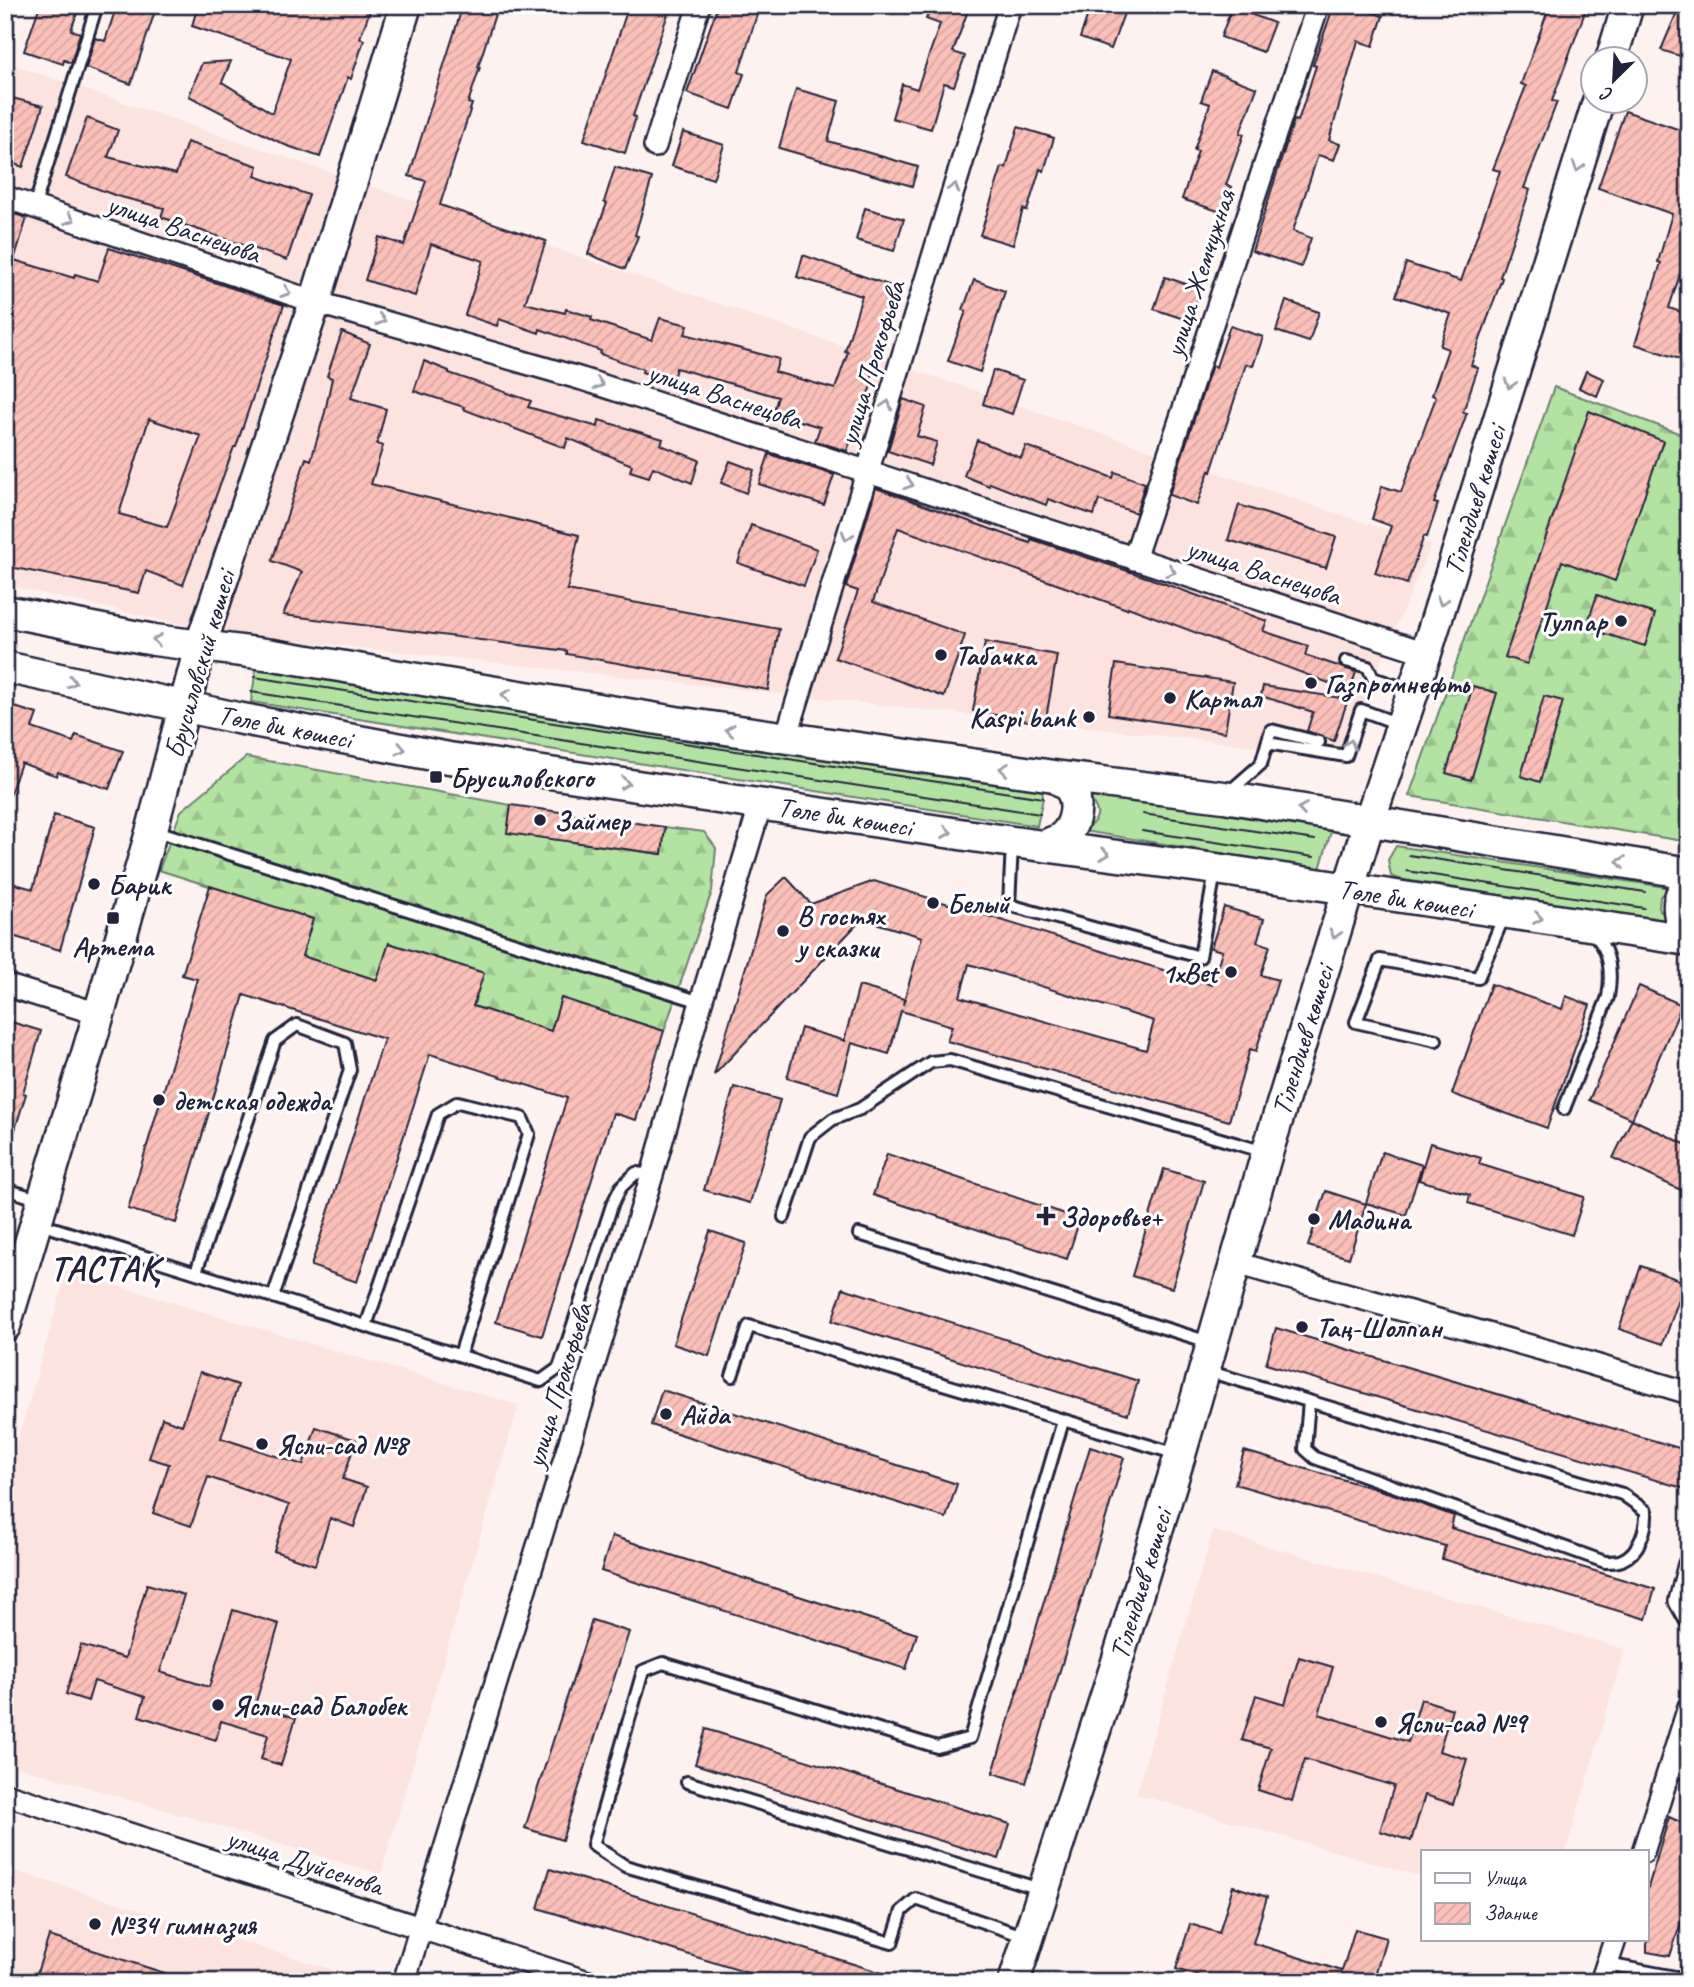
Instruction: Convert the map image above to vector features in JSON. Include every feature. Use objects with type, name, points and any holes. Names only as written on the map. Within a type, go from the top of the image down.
[{"type":"main road","name":"Брусиловский көшесі","points":[[5,1326],[41,1212],[152,830],[200,647],[315,302],[406,5]]},
{"type":"main road","points":[[1615,46],[1628,5]]},
{"type":"main road","name":"Тілендиев көшесі","points":[[1014,1982],[1180,1455],[1267,1153],[1370,819],[1426,653],[1594,116]]},
{"type":"main road","points":[[5,611],[200,647],[273,655],[626,714],[1054,776],[1224,797],[1689,873]]},
{"type":"main road","name":"Төле би көшесі","points":[[5,667],[250,720],[449,758],[1689,940]]},
{"type":"main road","points":[[1045,846],[1062,837],[1070,828],[1076,812],[1075,797],[1068,786],[1054,776]]},
{"type":"main road","points":[[1689,886],[1684,889],[1678,907],[1681,922],[1689,932]]},
{"type":"street","points":[[655,146],[699,5]]},
{"type":"street","name":"улица Прокофьева","points":[[786,738],[1010,5]]},
{"type":"street","name":"улица Жемчужная","points":[[1134,559],[1318,5]]},
{"type":"street","name":"улица Васнецова","points":[[5,197],[315,302],[582,379],[1426,653]]},
{"type":"street","name":"улица Прокофьева","points":[[404,1982],[652,1175],[761,803]]},
{"type":"street","points":[[5,985],[99,1014]]},
{"type":"street","points":[[1236,1263],[1689,1393]]},
{"type":"street","points":[[1686,1607],[1689,1565]]},
{"type":"street","points":[[1644,1850],[1679,1771],[1689,1707]]},
{"type":"street","name":"улица Дуйсенова","points":[[5,1794],[588,1982]]},
{"type":"street","points":[[1604,1973],[1615,1941]]},
{"type":"lane","points":[[34,208],[97,5]]},
{"type":"lane","points":[[1346,661],[1368,667],[1373,678],[1413,691]]},
{"type":"lane","points":[[1267,743],[1346,756],[1362,710],[1401,724]]},
{"type":"lane","points":[[1224,797],[1261,764],[1271,730],[1319,741]]},
{"type":"lane","points":[[152,830],[701,1002]]},
{"type":"lane","points":[[1013,842],[1009,905],[1200,957],[1216,869]]},
{"type":"lane","points":[[1436,1040],[1356,1022],[1380,960],[1478,978],[1505,913]]},
{"type":"lane","points":[[1564,1109],[1608,997],[1611,980],[1609,961],[1599,939],[1581,925]]},
{"type":"lane","points":[[196,1272],[275,1041],[297,1025],[345,1043],[350,1070],[273,1297]]},
{"type":"lane","points":[[784,1217],[810,1137],[833,1119],[860,1109],[931,1062],[950,1060],[1267,1153]]},
{"type":"lane","points":[[366,1326],[438,1114],[458,1102],[522,1118],[529,1134],[460,1355]]},
{"type":"lane","points":[[5,1189],[41,1212],[196,1272],[541,1381],[559,1368],[612,1205],[621,1187],[636,1173],[652,1175]]},
{"type":"lane","points":[[859,1234],[1208,1356],[1309,1401],[1622,1494],[1646,1511],[1647,1526],[1637,1547],[1622,1561],[1605,1562],[1315,1458],[1305,1449],[1309,1401]]},
{"type":"lane","points":[[732,1376],[749,1326],[1180,1455]]},
{"type":"lane","points":[[1028,1938],[916,1899],[902,1911],[892,1943],[625,1866],[593,1845],[643,1671],[663,1663],[937,1747],[970,1738],[1063,1421]]},
{"type":"lane","points":[[687,1782],[1043,1890]]},
{"type":"lane","points":[[1604,1973],[1681,1978],[1689,1969]]},
{"type":"shaded area","points":[[5,62],[1431,545],[1361,710],[1346,756],[216,632],[5,585]]},
{"type":"shaded area","points":[[67,1271],[519,1405],[381,1874],[5,1763],[5,1483]]},
{"type":"shaded area","name":"Ясли-сад №9","points":[[1213,1530],[1625,1649],[1567,1850],[1421,1850],[1421,1876],[1136,1794]]},
{"type":"shaded area","name":"№34 гимназия","points":[[5,1868],[366,1980],[5,1982]]},
{"type":"green space","points":[[1554,387],[1689,437],[1689,842],[1409,796]]},
{"type":"green space","points":[[256,669],[1042,787],[1043,798],[1037,826],[251,702]]},
{"type":"green space","points":[[246,757],[511,805],[508,833],[661,854],[665,827],[704,832],[716,848],[712,891],[664,1031],[562,998],[551,1031],[473,1006],[483,973],[389,943],[377,980],[302,956],[313,919],[159,870],[181,811]]},
{"type":"green space","points":[[1086,793],[1332,828],[1320,869],[1083,831],[1094,822],[1097,814]]},
{"type":"green space","points":[[1396,846],[1672,888],[1660,897],[1659,909],[1670,922],[1399,879],[1391,876],[1388,860]]},
{"type":"building","points":[[40,5],[80,5],[71,30],[80,33],[71,63],[64,60],[63,64],[24,51]]},
{"type":"building","points":[[117,5],[157,5],[131,84],[86,68],[95,38],[105,41]]},
{"type":"building","points":[[198,5],[219,5],[236,11],[236,5],[372,5],[360,38],[364,40],[351,79],[348,77],[320,157],[285,145],[189,96],[202,63],[231,61],[222,82],[272,113],[291,59],[192,26]]},
{"type":"building","points":[[463,5],[498,5],[468,103],[472,104],[440,205],[546,241],[525,303],[565,313],[566,309],[652,340],[660,318],[688,325],[685,334],[779,359],[775,372],[835,389],[848,352],[845,351],[862,296],[797,277],[803,255],[900,289],[870,382],[872,383],[847,451],[815,441],[820,427],[773,413],[778,397],[676,368],[672,382],[600,354],[601,351],[540,329],[539,333],[499,319],[497,326],[465,315],[483,261],[431,244],[415,296],[365,280],[379,237],[404,245],[426,181],[409,176]]},
{"type":"building","points":[[629,5],[671,5],[633,116],[636,117],[625,153],[584,140]]},
{"type":"building","points":[[718,5],[760,5],[739,72],[744,74],[732,109],[687,93]]},
{"type":"building","points":[[932,5],[970,5],[953,52],[965,56],[954,86],[944,83],[931,129],[892,118],[902,84],[917,89],[940,24],[926,19]]},
{"type":"building","points":[[1091,5],[1127,5],[1111,49],[1080,38]]},
{"type":"building","points":[[1334,5],[1351,5],[1383,16],[1373,46],[1358,41],[1329,140],[1340,144],[1334,160],[1318,155],[1293,231],[1311,238],[1301,267],[1252,251],[1294,120],[1298,121],[1316,66],[1313,65]]},
{"type":"building","points":[[1550,5],[1575,5],[1586,9],[1552,101],[1557,102],[1524,188],[1530,190],[1471,365],[1478,368],[1463,412],[1467,413],[1434,503],[1438,504],[1427,537],[1424,536],[1407,584],[1375,573],[1391,526],[1372,519],[1382,486],[1401,492],[1436,397],[1432,395],[1448,349],[1440,346],[1451,314],[1396,296],[1406,263],[1461,281],[1500,171],[1493,169],[1526,86],[1521,84]]},
{"type":"building","points":[[1680,5],[1689,5],[1689,59],[1661,50]]},
{"type":"building","points":[[1232,7],[1274,23],[1263,52],[1221,37]]},
{"type":"building","points":[[1212,71],[1257,88],[1240,133],[1244,134],[1226,185],[1232,187],[1224,213],[1182,199],[1198,151],[1194,150],[1210,104],[1201,101]]},
{"type":"building","points":[[796,89],[839,101],[828,141],[918,167],[912,186],[779,148]]},
{"type":"building","points":[[12,98],[43,106],[23,167],[5,161],[5,118]]},
{"type":"building","points":[[1623,116],[1640,116],[1689,133],[1689,274],[1681,271],[1669,308],[1689,315],[1689,362],[1635,344],[1661,263],[1658,262],[1672,214],[1598,188]]},
{"type":"building","points":[[87,118],[118,130],[108,157],[176,174],[187,142],[258,166],[255,176],[309,195],[287,260],[161,217],[164,208],[117,196],[66,177]]},
{"type":"building","points":[[1018,127],[1054,138],[1044,171],[1040,169],[1027,211],[1023,209],[1013,245],[980,235],[1002,167],[1006,168]]},
{"type":"building","points":[[683,132],[724,145],[713,179],[672,166]]},
{"type":"building","points":[[615,167],[652,178],[635,235],[638,236],[625,269],[588,254],[607,203],[604,202]]},
{"type":"building","points":[[865,208],[904,219],[894,251],[856,240]]},
{"type":"building","points":[[5,211],[27,218],[14,260],[74,278],[75,274],[98,281],[109,248],[284,305],[236,447],[183,585],[146,571],[139,593],[5,566],[5,478],[12,457],[5,455]],"holes":[[[149,419],[201,436],[167,527],[119,514]]]},
{"type":"building","points":[[1165,277],[1201,289],[1190,321],[1154,309]]},
{"type":"building","points":[[974,280],[1005,291],[980,372],[948,361]]},
{"type":"building","points":[[1286,301],[1319,312],[1309,342],[1276,331]]},
{"type":"building","points":[[1230,326],[1263,337],[1253,366],[1246,364],[1211,472],[1209,471],[1197,505],[1169,495],[1212,365],[1216,367]]},
{"type":"building","points":[[342,332],[370,344],[351,398],[386,409],[377,444],[383,446],[371,484],[579,535],[567,590],[779,629],[768,690],[567,654],[567,651],[283,615],[302,572],[272,561],[306,458],[311,460],[332,378],[327,376]]},
{"type":"building","points":[[424,361],[449,373],[531,401],[528,407],[598,427],[599,420],[663,439],[661,445],[699,460],[692,483],[653,467],[649,477],[630,471],[632,465],[568,438],[565,448],[463,409],[464,407],[414,391]]},
{"type":"building","points":[[993,370],[1023,380],[1012,414],[983,404]]},
{"type":"building","points":[[1586,371],[1604,379],[1597,396],[1579,388]]},
{"type":"building","points":[[903,399],[926,407],[917,436],[937,442],[930,465],[888,451]]},
{"type":"building","points":[[1589,411],[1663,441],[1615,581],[1562,561],[1527,664],[1505,657]]},
{"type":"building","points":[[977,440],[1021,458],[1026,446],[1113,478],[1115,472],[1145,483],[1136,513],[1099,500],[1094,515],[1048,499],[1046,505],[964,476]]},
{"type":"building","points":[[769,454],[834,475],[824,505],[759,484]]},
{"type":"building","points":[[730,461],[754,470],[746,493],[721,483]]},
{"type":"building","points":[[876,488],[1030,543],[1031,539],[1149,578],[1267,621],[1263,631],[1308,646],[1305,655],[1356,672],[1350,691],[1128,607],[1127,609],[898,528],[873,602],[965,635],[944,697],[835,658],[858,591],[846,587]]},
{"type":"building","points":[[1239,505],[1336,537],[1326,568],[1228,540]]},
{"type":"building","points":[[751,525],[817,549],[804,586],[738,563]]},
{"type":"building","name":"Тулпар","points":[[1597,595],[1655,614],[1645,646],[1586,628]]},
{"type":"building","points":[[985,642],[1057,655],[1045,724],[973,711]]},
{"type":"building","name":"Картал","points":[[1116,664],[1233,682],[1225,732],[1108,714]]},
{"type":"building","points":[[1263,686],[1348,699],[1334,741],[1307,731],[1313,712],[1261,696]]},
{"type":"building","points":[[1473,686],[1497,693],[1471,780],[1446,773]]},
{"type":"building","points":[[1544,696],[1563,701],[1540,782],[1521,776]]},
{"type":"building","points":[[5,704],[37,714],[32,728],[73,742],[76,735],[123,751],[109,789],[58,772],[57,776],[21,763],[8,800],[5,799]]},
{"type":"building","points":[[511,805],[665,827],[662,854],[507,833]]},
{"type":"building","points":[[54,815],[95,827],[60,950],[5,934],[5,881],[33,889]]},
{"type":"building","points":[[786,877],[811,904],[874,881],[1212,985],[1222,951],[1211,948],[1224,907],[1264,919],[1257,942],[1270,946],[1261,975],[1278,980],[1256,1051],[1250,1049],[1229,1121],[947,1041],[952,1026],[901,1011],[889,1054],[852,1043],[838,1093],[787,1078],[801,1028],[844,1040],[859,986],[904,999],[903,1005],[922,937],[862,919],[714,1075],[767,895]],"holes":[[[969,964],[1154,1021],[1146,1050],[960,997]]]},
{"type":"building","points":[[210,886],[313,919],[302,956],[377,980],[389,943],[484,973],[473,1006],[551,1031],[561,998],[664,1031],[636,1120],[613,1113],[542,1336],[496,1322],[567,1098],[430,1054],[357,1282],[311,1266],[384,1039],[244,995],[176,1223],[128,1209],[197,979],[182,975]]},
{"type":"building","points":[[1491,984],[1562,1009],[1566,996],[1590,1005],[1547,1128],[1452,1094]]},
{"type":"building","points":[[1639,986],[1682,1005],[1632,1119],[1589,1100]]},
{"type":"building","points":[[5,1020],[41,1031],[9,1149],[5,1148]]},
{"type":"building","points":[[734,1087],[780,1100],[750,1203],[704,1190]]},
{"type":"building","points":[[1632,1119],[1689,1146],[1689,1194],[1613,1158]]},
{"type":"building","points":[[1430,1143],[1481,1158],[1479,1164],[1584,1197],[1572,1235],[1468,1203],[1470,1195],[1419,1180]]},
{"type":"building","points":[[1382,1152],[1422,1165],[1406,1215],[1366,1203]]},
{"type":"building","points":[[887,1154],[1080,1219],[1067,1259],[873,1195]]},
{"type":"building","points":[[1164,1169],[1204,1181],[1172,1288],[1132,1276]]},
{"type":"building","points":[[1326,1191],[1366,1204],[1349,1258],[1308,1246]]},
{"type":"building","points":[[710,1231],[746,1243],[709,1356],[673,1344]]},
{"type":"building","points":[[1641,1266],[1685,1282],[1663,1344],[1619,1329]]},
{"type":"building","points":[[843,1288],[1138,1381],[1128,1414],[832,1321]]},
{"type":"building","points":[[1276,1328],[1689,1451],[1689,1490],[1266,1364]]},
{"type":"building","points":[[200,1372],[238,1385],[221,1438],[303,1465],[316,1427],[356,1440],[343,1479],[367,1487],[354,1527],[330,1518],[315,1565],[274,1551],[289,1505],[208,1477],[191,1526],[153,1513],[169,1464],[149,1458],[162,1418],[182,1425]]},
{"type":"building","points":[[662,1390],[957,1484],[946,1518],[651,1425]]},
{"type":"building","points":[[1090,1447],[1124,1458],[1026,1783],[993,1773]]},
{"type":"building","points":[[1244,1451],[1393,1494],[1454,1516],[1451,1528],[1655,1589],[1646,1619],[1442,1559],[1445,1546],[1235,1484]]},
{"type":"building","points":[[612,1536],[917,1634],[906,1669],[601,1571]]},
{"type":"building","points":[[147,1584],[184,1595],[160,1672],[209,1687],[233,1610],[279,1624],[255,1705],[296,1718],[281,1765],[261,1759],[268,1735],[221,1721],[216,1740],[139,1716],[145,1697],[94,1681],[88,1701],[66,1694],[81,1645],[125,1658]]},
{"type":"building","points":[[592,1620],[629,1632],[562,1840],[525,1828]]},
{"type":"building","points":[[1299,1657],[1333,1667],[1319,1714],[1408,1742],[1421,1699],[1452,1709],[1439,1751],[1467,1759],[1453,1804],[1425,1795],[1411,1841],[1380,1831],[1394,1786],[1305,1759],[1292,1801],[1258,1790],[1271,1748],[1242,1740],[1256,1695],[1285,1704]]},
{"type":"building","points":[[706,1729],[1010,1824],[999,1859],[695,1764]]},
{"type":"building","points":[[1669,1817],[1689,1826],[1689,1898],[1670,1956],[1647,1952],[1648,1888]]},
{"type":"building","points":[[550,1869],[898,1978],[897,1982],[777,1982],[538,1908]]},
{"type":"building","points":[[1233,1886],[1267,1897],[1253,1943],[1342,1971],[1355,1929],[1386,1938],[1373,1982],[1204,1982],[1205,1978],[1176,1969],[1190,1924],[1219,1933]]},
{"type":"building","points":[[49,1936],[180,1978],[179,1982],[34,1982]]},
{"type":"tram line","points":[[254,677],[1043,798]]},
{"type":"tram line","points":[[251,692],[1040,814]]},
{"type":"tram line","points":[[1143,814],[1315,840]]},
{"type":"tram line","points":[[1142,831],[1314,857]]},
{"type":"tram line","points":[[1409,855],[1645,892]]},
{"type":"tram line","points":[[1407,871],[1644,908]]},
{"type":"place","name":"Тулпар","points":[[1621,621]]},
{"type":"place","name":"Табачка","points":[[941,655]]},
{"type":"place","name":"Газпромнефть","points":[[1311,683]]},
{"type":"place","name":"Картал","points":[[1170,698]]},
{"type":"place","name":"Kaspi bank","points":[[1089,717]]},
{"type":"place","name":"Брусиловского","points":[[436,777]]},
{"type":"place","name":"Займер","points":[[540,820]]},
{"type":"place","name":"Барик","points":[[94,884]]},
{"type":"place","name":"Белый","points":[[933,903]]},
{"type":"place","name":"Артема","points":[[113,918]]},
{"type":"place","name":"В гостях у сказки","points":[[783,931]]},
{"type":"place","name":"1xBet","points":[[1231,972]]},
{"type":"place","name":"детская одежда","points":[[159,1100]]},
{"type":"place","name":"Здоровье+","points":[[1046,1216]]},
{"type":"place","name":"Мадина","points":[[1314,1219]]},
{"type":"place","name":"Таң-Шолпан","points":[[1302,1327]]},
{"type":"place","name":"Айда","points":[[666,1414]]},
{"type":"place","name":"Ясли-сад №8","points":[[262,1444]]},
{"type":"place","name":"Ясли-сад Балобек","points":[[218,1705]]},
{"type":"place","name":"Ясли-сад №9","points":[[1381,1722]]},
{"type":"place","name":"№34 гимназия","points":[[95,1924]]},
{"type":"district","name":"ТАСТАҚ","points":[[106,1268]]}]
